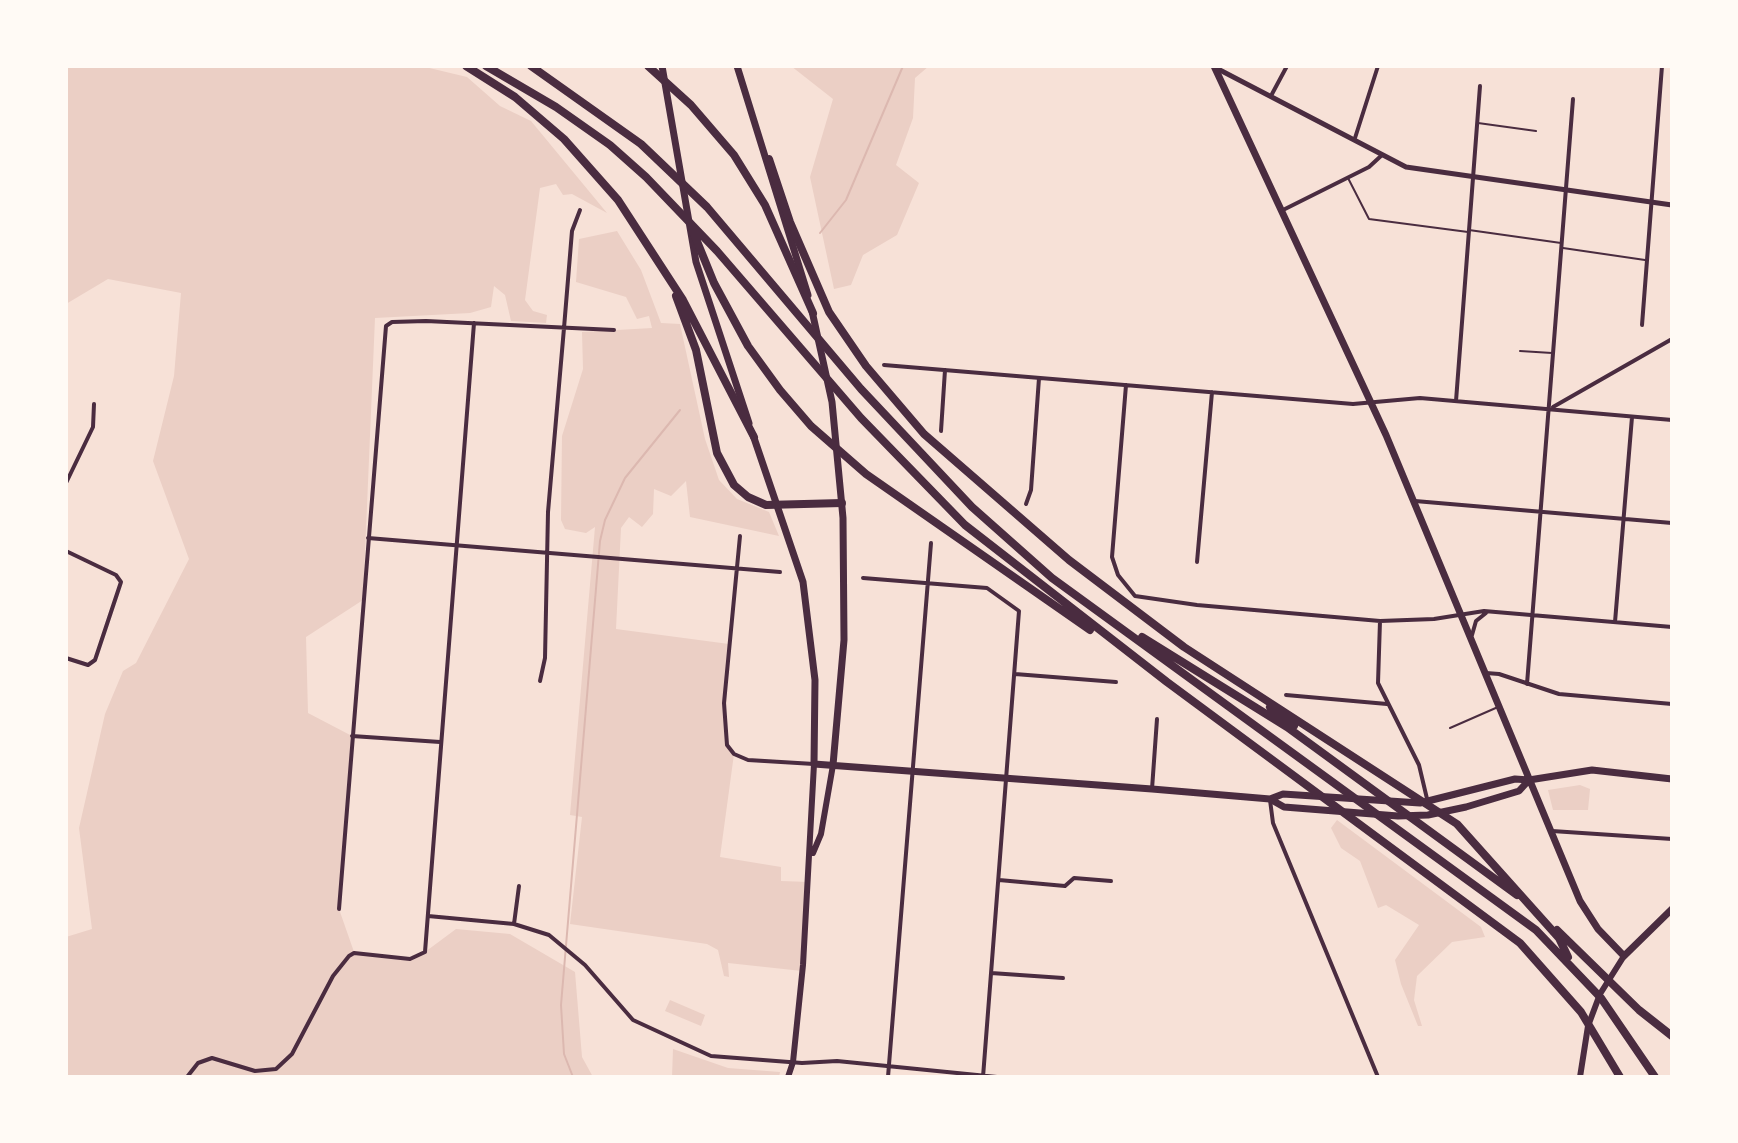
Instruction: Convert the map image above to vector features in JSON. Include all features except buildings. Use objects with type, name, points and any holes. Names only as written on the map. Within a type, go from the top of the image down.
[{"type":"highway","points":[[466,66],[515,97],[564,139],[618,200],[703,335],[754,437]]},
{"type":"highway","points":[[486,66],[567,114],[646,177],[730,265],[861,418],[965,525],[1167,682]]},
{"type":"highway","points":[[531,66],[641,144],[731,234],[861,389],[972,507],[1052,578],[1536,930],[1569,961],[1601,998],[1655,1077]]},
{"type":"highway","points":[[648,66],[691,105],[734,155],[765,205],[813,313]]},
{"type":"highway","points":[[769,159],[796,236],[829,312],[866,366],[931,441],[1069,560],[1184,647],[1457,824],[1559,938],[1569,961]]},
{"type":"highway","points":[[686,214],[714,283],[748,346],[811,426],[866,474],[1167,682],[1512,936],[1553,977],[1598,1037],[1620,1077]]},
{"type":"highway","points":[[670,280],[696,350],[717,453],[734,485],[748,497],[766,505],[842,503]]},
{"type":"highway","points":[[1117,624],[1170,652],[1367,783],[1520,897],[1639,1010],[1672,1036]]},
{"type":"highway","points":[[1241,683],[1344,767]]},
{"type":"main road","points":[[662,66],[686,214],[713,319],[772,484],[803,582],[809,616],[815,680],[811,856],[793,1062],[788,1077]]},
{"type":"main road","points":[[737,66],[769,159],[813,313],[832,402],[842,503],[844,640],[833,765],[821,834],[811,856]]},
{"type":"main road","points":[[1215,67],[1371,401],[1580,901],[1598,929],[1624,956]]},
{"type":"main road","points":[[814,764],[913,769],[1270,799],[1284,807],[1410,816],[1430,815],[1519,791],[1529,780]]},
{"type":"main road","points":[[1270,799],[1283,794],[1428,802],[1515,779],[1529,780],[1592,770],[1672,779]]},
{"type":"main road","points":[[1580,1077],[1600,994],[1624,956],[1672,909]]},
{"type":"street","points":[[1272,94],[1287,66]]},
{"type":"street","points":[[1355,138],[1378,66]]},
{"type":"street","points":[[1642,325],[1649,202],[1662,66]]},
{"type":"street","points":[[1215,67],[1410,168],[1672,205]]},
{"type":"street","points":[[1456,401],[1480,86]]},
{"type":"street","points":[[1527,684],[1573,99]]},
{"type":"street","points":[[1283,210],[1348,178],[1382,154]]},
{"type":"street","points":[[540,681],[545,658],[548,553],[572,231],[580,210]]},
{"type":"street","points":[[339,909],[386,326],[392,322],[474,323],[614,330]]},
{"type":"street","points":[[187,1077],[198,1063],[212,1058],[255,1071],[276,1069],[292,1054],[333,976],[349,956],[354,953],[410,959],[425,952],[474,323]]},
{"type":"street","points":[[1549,409],[1672,339]]},
{"type":"street","points":[[884,365],[1353,404],[1401,398],[1672,420]]},
{"type":"street","points":[[941,431],[945,370]]},
{"type":"street","points":[[1026,504],[1031,490],[1039,378]]},
{"type":"street","points":[[1126,385],[1112,557],[1124,584],[1142,599],[1380,621],[1492,612],[1672,627]]},
{"type":"street","points":[[1197,562],[1212,392]]},
{"type":"street","points":[[66,483],[93,427],[94,404]]},
{"type":"street","points":[[1615,622],[1632,417]]},
{"type":"street","points":[[1413,501],[1672,523]]},
{"type":"street","points":[[740,536],[724,703],[725,740],[734,754],[748,760],[814,764]]},
{"type":"street","points":[[368,538],[780,572]]},
{"type":"street","points":[[888,1077],[931,543]]},
{"type":"street","points":[[66,551],[116,575],[121,582],[93,662],[88,665],[66,658]]},
{"type":"street","points":[[863,578],[987,588],[1019,611],[983,1076]]},
{"type":"street","points":[[1471,641],[1477,619],[1492,612]]},
{"type":"street","points":[[1380,621],[1376,674],[1387,704],[1417,761],[1430,815]]},
{"type":"street","points":[[1485,673],[1499,674],[1563,695],[1672,704]]},
{"type":"street","points":[[1015,674],[1116,682]]},
{"type":"street","points":[[1286,695],[1387,704]]},
{"type":"street","points":[[1152,789],[1157,719]]},
{"type":"street","points":[[352,736],[440,742]]},
{"type":"street","points":[[1270,799],[1273,823],[1378,1077]]},
{"type":"street","points":[[1552,831],[1672,839]]},
{"type":"street","points":[[999,880],[1065,886],[1074,878],[1111,881]]},
{"type":"street","points":[[514,924],[519,886]]},
{"type":"street","points":[[428,916],[514,924],[549,935],[585,965],[624,1013],[642,1025],[711,1056],[890,1065],[997,1077]]},
{"type":"street","points":[[991,973],[1063,978]]},
{"type":"lane","points":[[1478,123],[1536,131]]},
{"type":"lane","points":[[1348,178],[1369,219],[1469,231],[1645,260]]},
{"type":"lane","points":[[1520,351],[1553,353]]},
{"type":"lane","points":[[1450,728],[1499,707]]},
{"type":"shaded area","points":[[66,66],[421,66],[467,77],[500,106],[531,121],[607,213],[572,194],[563,195],[556,184],[540,188],[525,300],[533,311],[547,315],[546,323],[511,321],[505,295],[494,286],[491,307],[470,313],[375,318],[363,600],[306,637],[308,713],[352,736],[339,909],[354,952],[410,959],[421,955],[456,929],[510,934],[575,972],[582,1057],[593,1077],[66,1077],[66,937],[92,929],[79,828],[105,714],[123,671],[136,663],[189,559],[153,461],[174,376],[181,293],[108,279],[66,304]]},
{"type":"shaded area","points":[[791,66],[929,66],[915,78],[913,118],[896,165],[919,183],[897,235],[863,255],[851,285],[834,289],[810,177],[833,99]]},
{"type":"shaded area","points":[[617,231],[641,270],[661,323],[680,324],[705,439],[719,480],[737,499],[769,512],[779,536],[690,517],[686,481],[671,496],[654,489],[653,514],[642,527],[629,517],[621,528],[616,629],[729,644],[725,740],[734,754],[720,857],[781,867],[781,881],[809,882],[802,971],[728,963],[729,977],[724,976],[718,950],[707,944],[570,924],[582,817],[570,815],[595,527],[586,533],[565,529],[561,520],[562,436],[583,369],[582,332],[652,328],[649,316],[637,319],[626,297],[576,282],[579,239]]},
{"type":"shaded area","points":[[1580,785],[1590,789],[1588,810],[1553,810],[1548,790]]},
{"type":"shaded area","points":[[1337,820],[1481,927],[1485,937],[1452,942],[1417,976],[1414,1000],[1422,1026],[1418,1026],[1395,960],[1419,925],[1386,905],[1378,908],[1360,861],[1341,848],[1331,828]]},
{"type":"shaded area","points":[[670,1000],[705,1015],[701,1026],[665,1011]]},
{"type":"shaded area","points":[[673,1049],[728,1068],[780,1072],[779,1077],[672,1077]]},
{"type":"waterway","points":[[820,233],[846,200],[903,66]]},
{"type":"waterway","points":[[573,1077],[564,1054],[561,1005],[600,541],[605,520],[625,478],[680,410]]}]
